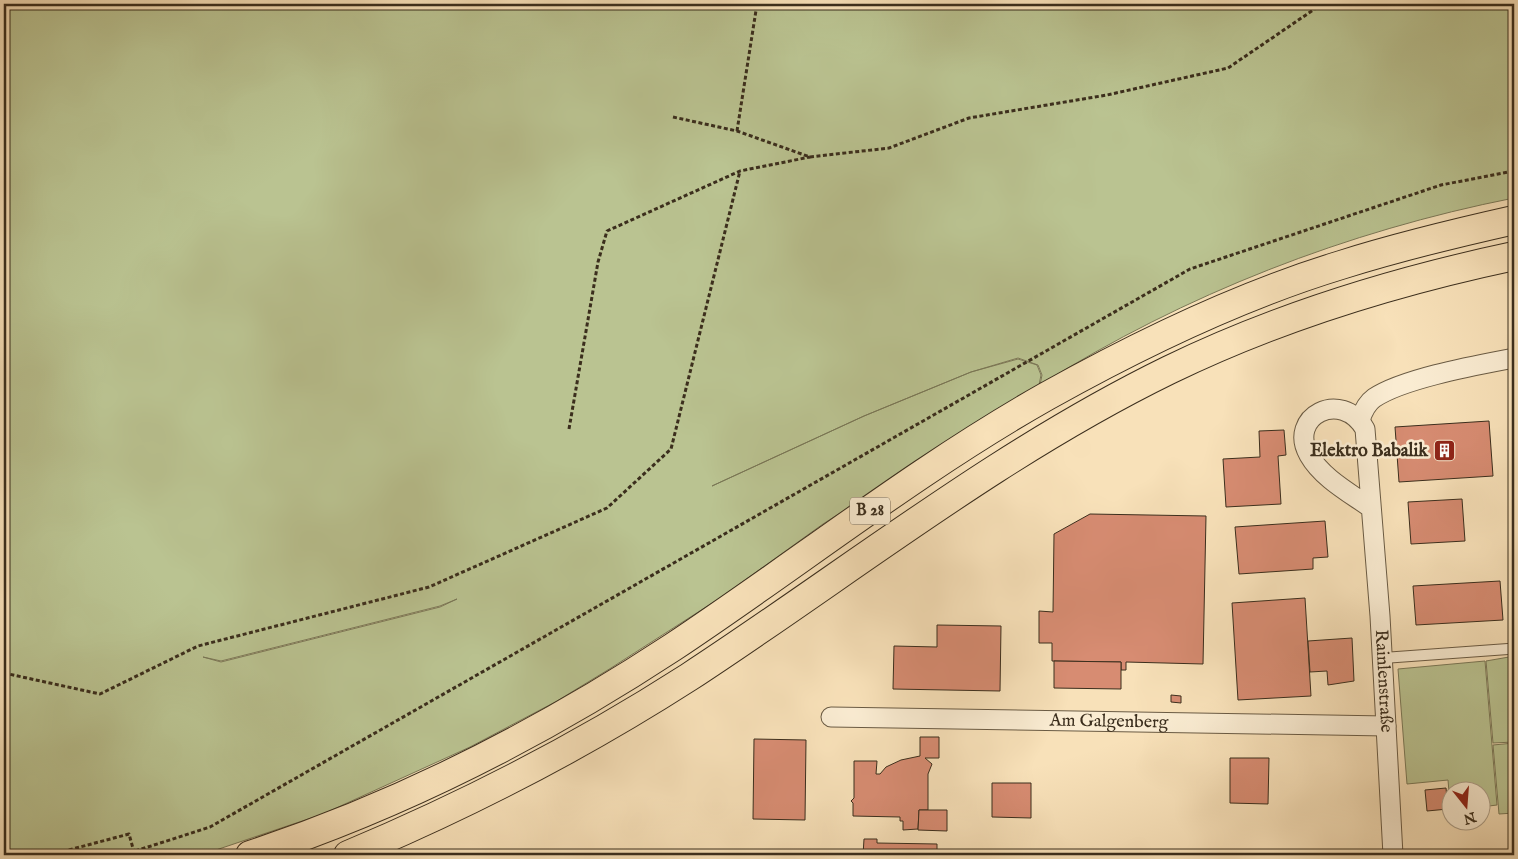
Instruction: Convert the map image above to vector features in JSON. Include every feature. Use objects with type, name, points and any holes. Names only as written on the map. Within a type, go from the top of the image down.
[{"type":"highway","name":"B 28","points":[[250,855],[391,800],[489,754],[564,714],[672,647],[936,465],[1045,397],[1102,366],[1225,308],[1295,281],[1398,248],[1514,220]]},
{"type":"highway","name":"B 28","points":[[348,855],[490,792],[610,726],[727,651],[1007,461],[1058,430],[1170,370],[1287,320],[1357,296],[1426,276],[1514,256]]},
{"type":"street","points":[[1371,508],[1317,467],[1308,454],[1304,441],[1305,428],[1311,419],[1322,411],[1334,408],[1347,410],[1360,420],[1365,407],[1373,398],[1393,389],[1461,370],[1514,358]]},
{"type":"street","name":"Rainlenstraße","points":[[1360,420],[1365,429],[1383,658],[1393,855]]},
{"type":"street","name":"Am Galgenberg","points":[[832,717],[1386,726]]},
{"type":"lane","points":[[1383,658],[1508,649]]},
{"type":"path","points":[[737,131],[757,4]]},
{"type":"path","points":[[569,429],[598,262],[607,231],[740,170],[810,157],[889,148],[969,118],[1107,95],[1228,68],[1322,4]]},
{"type":"path","points":[[674,117],[737,131],[810,157]]},
{"type":"path","points":[[4,673],[100,694],[198,646],[429,587],[607,508],[671,448],[740,170]]},
{"type":"path","points":[[123,855],[210,827],[1190,269],[1441,185],[1514,170]]},
{"type":"path","points":[[50,855],[129,834],[134,852]]},
{"type":"green space","points":[[4,4],[1514,4],[1514,198],[1390,228],[1269,270],[1152,322],[1095,352],[1040,385],[1042,375],[1038,365],[1018,358],[971,372],[1018,359],[1037,365],[1041,375],[1039,385],[823,524],[720,598],[611,668],[557,701],[470,747],[323,814],[201,855],[4,855]],"holes":[[[457,599],[440,607],[221,662],[203,657],[221,661],[440,606]]]},
{"type":"green space","points":[[1514,634],[1514,742],[1493,743],[1486,661],[1509,657]]},
{"type":"green space","points":[[1485,661],[1497,805],[1490,806],[1490,782],[1448,782],[1448,780],[1407,784],[1398,669]]},
{"type":"green space","points":[[1514,743],[1514,813],[1499,814],[1493,745]]},
{"type":"building","name":"Elektro Babalik","points":[[1489,421],[1493,476],[1399,482],[1395,427]]},
{"type":"building","points":[[1284,430],[1286,455],[1278,456],[1281,504],[1226,507],[1223,459],[1260,457],[1259,431]]},
{"type":"building","points":[[1462,499],[1465,541],[1411,544],[1408,502]]},
{"type":"building","points":[[1090,514],[1206,516],[1203,664],[1126,662],[1126,670],[1121,670],[1121,662],[1052,661],[1052,643],[1039,643],[1039,611],[1053,612],[1054,534]]},
{"type":"building","points":[[1325,521],[1328,557],[1313,558],[1313,569],[1239,574],[1235,527]]},
{"type":"building","points":[[1500,581],[1503,620],[1416,625],[1413,586]]},
{"type":"building","points":[[1305,598],[1311,696],[1238,700],[1232,603]]},
{"type":"building","points":[[937,625],[1001,626],[1000,691],[893,689],[894,646],[937,647]]},
{"type":"building","points":[[1352,638],[1354,681],[1328,685],[1327,671],[1310,672],[1308,641]]},
{"type":"building","points":[[1054,661],[1121,662],[1121,689],[1054,688]]},
{"type":"building","points":[[1171,695],[1181,696],[1181,703],[1171,702]]},
{"type":"building","points":[[920,737],[939,737],[939,758],[925,758],[932,764],[928,774],[928,810],[919,810],[918,829],[903,830],[903,821],[900,821],[900,817],[853,816],[853,803],[851,801],[854,798],[854,761],[877,761],[876,774],[880,774],[886,767],[901,760],[920,756]]},
{"type":"building","points":[[754,739],[806,740],[805,820],[753,819]]},
{"type":"building","points":[[1230,758],[1269,758],[1268,804],[1230,803]]},
{"type":"building","points":[[992,783],[1031,783],[1031,818],[992,817]]},
{"type":"building","points":[[1440,789],[1440,810],[1427,811],[1425,790]]},
{"type":"building","points":[[919,810],[947,810],[947,831],[918,830]]},
{"type":"building","points":[[864,839],[877,839],[877,843],[937,844],[937,855],[863,855]]},
{"type":"place","name":"Elektro Babalik","points":[[1444,451]]}]
